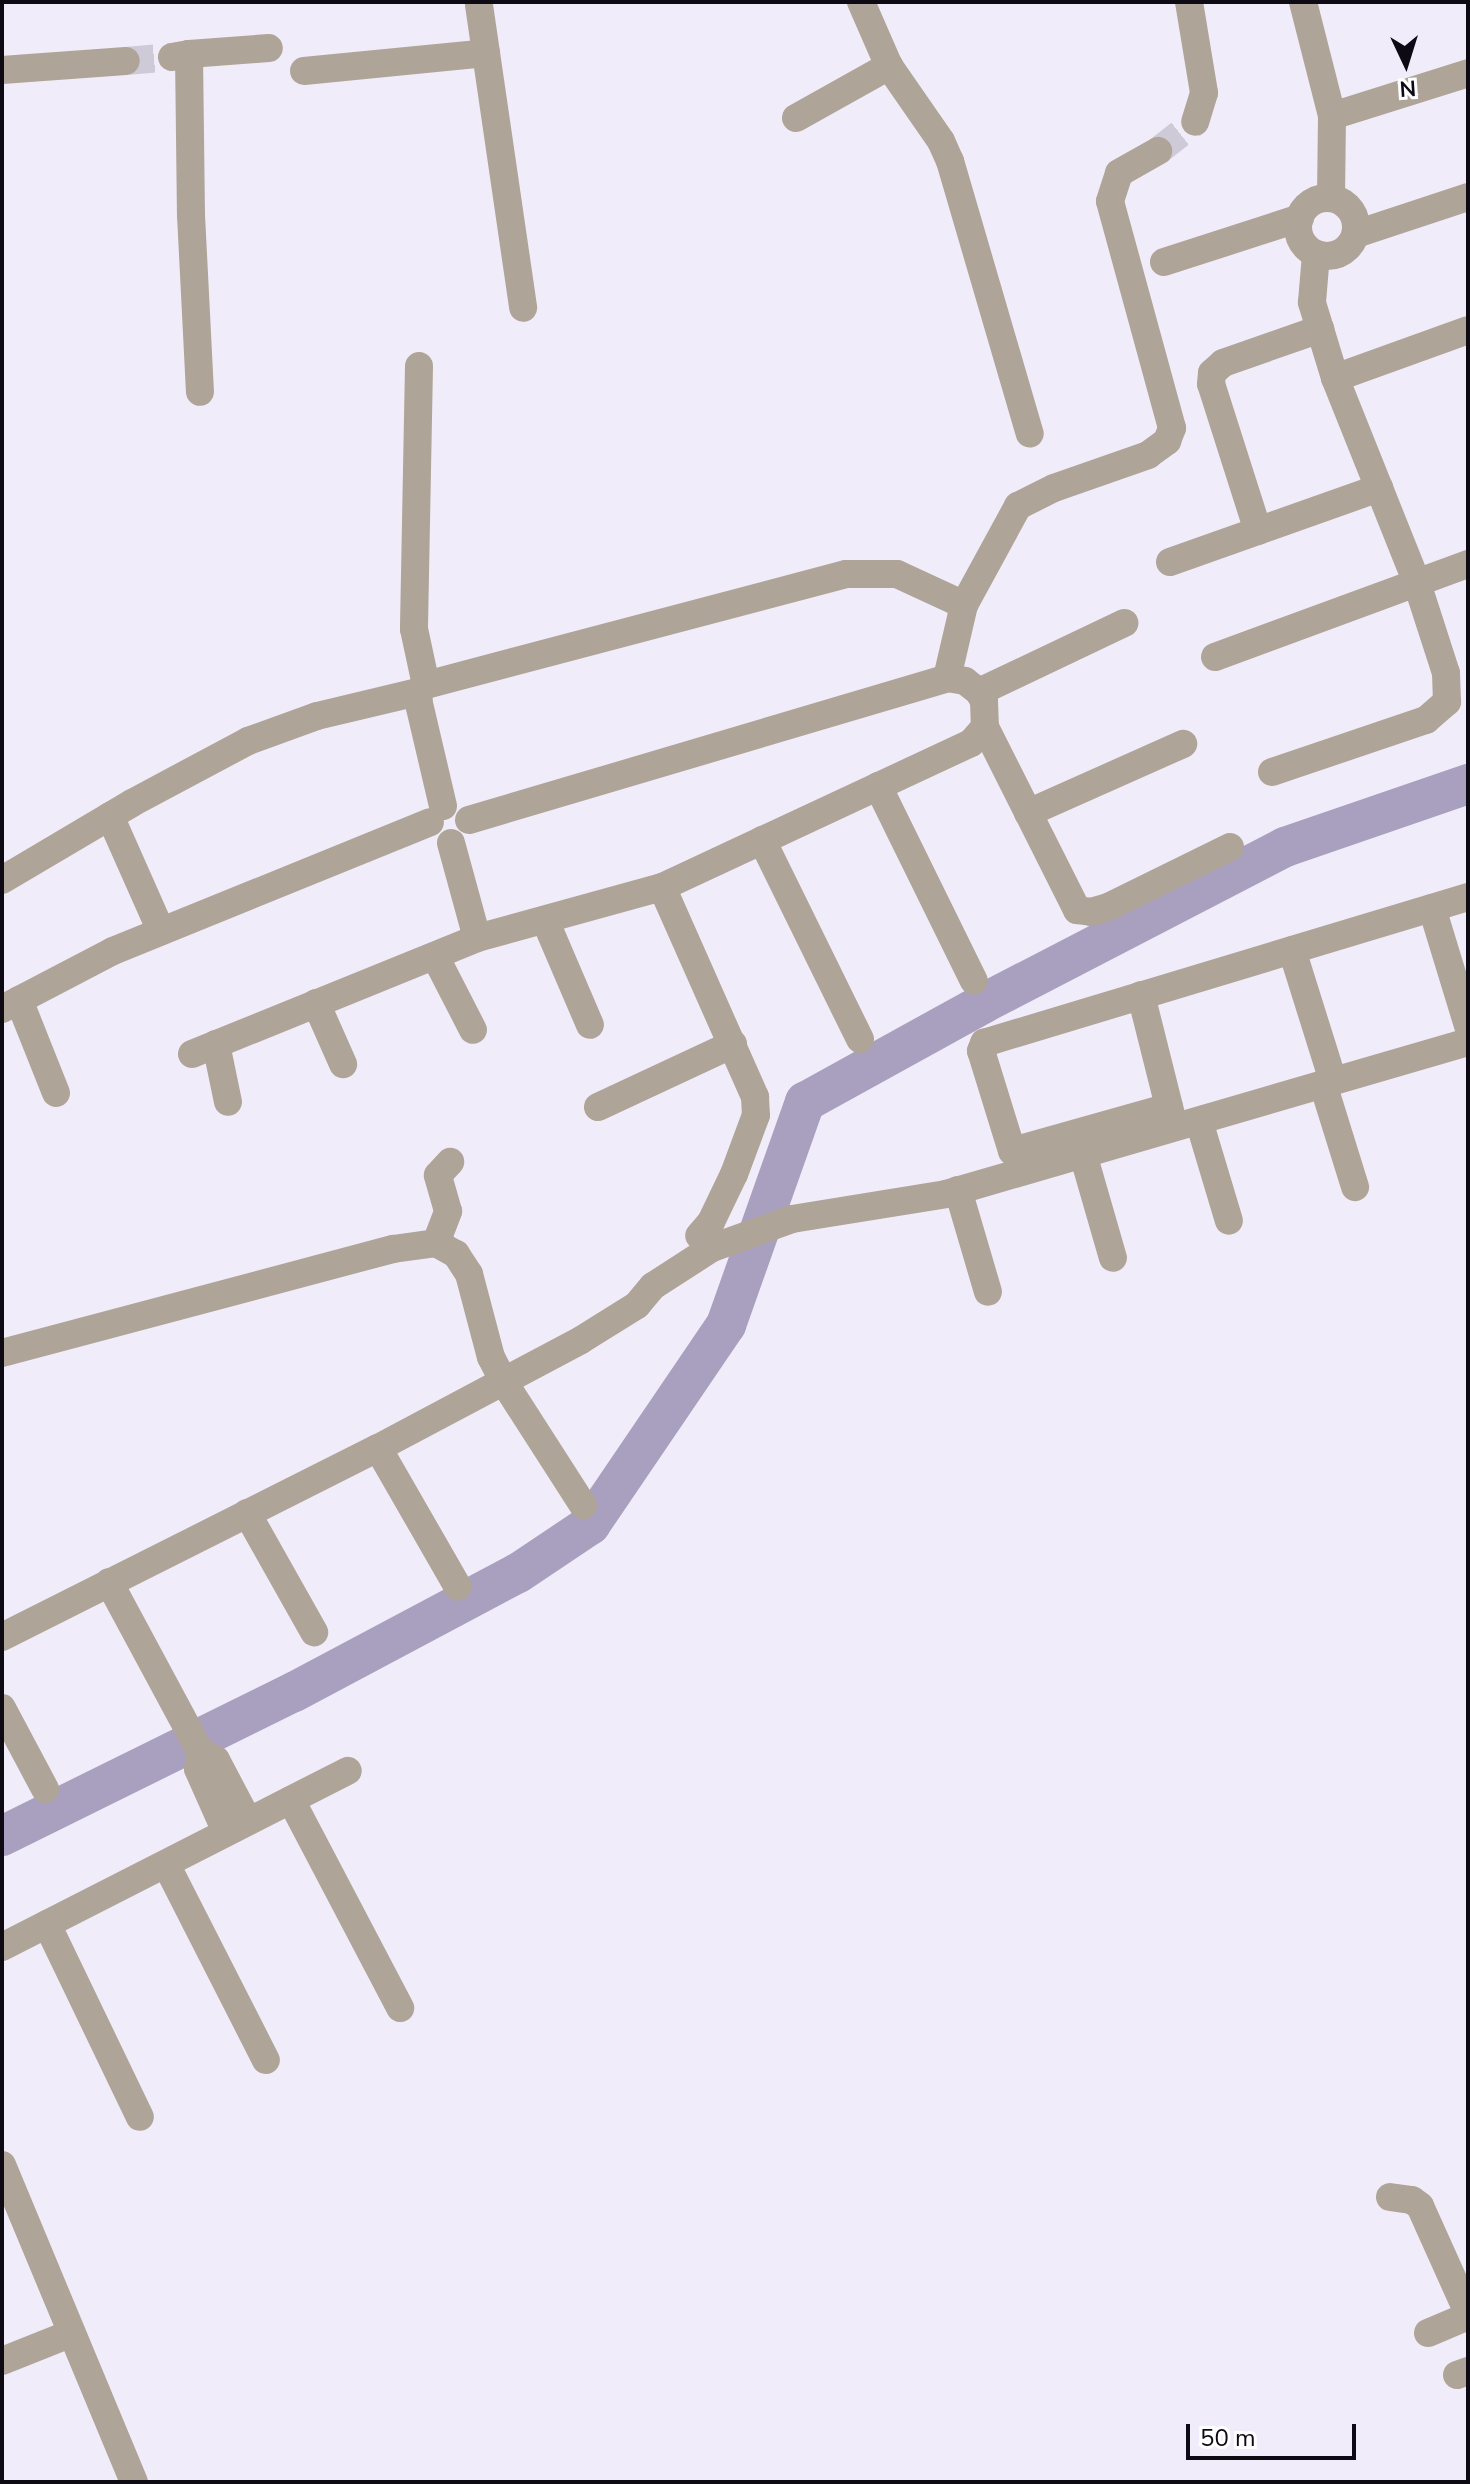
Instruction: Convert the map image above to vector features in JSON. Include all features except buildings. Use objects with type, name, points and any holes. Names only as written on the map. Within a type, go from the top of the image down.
[{"type":"street","points":[[861,2],[889,66],[941,141],[950,161],[1030,434]]},
{"type":"street","points":[[1189,2],[1204,93],[1195,122]]},
{"type":"street","points":[[1303,2],[1332,116],[1331,198]]},
{"type":"street","points":[[479,5],[523,308]]},
{"type":"street","points":[[200,392],[180,56],[269,48]]},
{"type":"street","points":[[304,71],[486,53]]},
{"type":"street","points":[[2,70],[126,61]]},
{"type":"street","points":[[796,118],[889,66]]},
{"type":"street","points":[[1332,116],[1468,73]]},
{"type":"street","points":[[947,678],[964,605],[1018,506],[1054,488],[1158,450],[1167,441],[1172,428],[1110,201],[1119,173],[1158,151]]},
{"type":"street","points":[[1356,234],[1468,197]]},
{"type":"street","points":[[1331,198],[1346,204],[1356,218],[1356,234],[1348,249],[1333,256],[1316,254],[1303,244],[1298,228],[1300,218],[1314,201],[1331,198]]},
{"type":"street","points":[[1164,262],[1300,218]]},
{"type":"street","points":[[1272,772],[1426,720],[1457,698],[1417,583],[1335,378],[1312,302],[1316,254]]},
{"type":"street","points":[[1258,531],[1211,384],[1212,373],[1223,363],[1320,329]]},
{"type":"street","points":[[1335,378],[1468,330]]},
{"type":"street","points":[[56,1093],[11,1005],[113,951],[436,814],[454,805],[464,810],[469,820],[468,831],[461,840],[451,843],[440,841],[432,833],[436,814],[414,629],[419,366]]},
{"type":"street","points":[[1170,562],[1379,488]]},
{"type":"street","points":[[1215,657],[1468,564]]},
{"type":"street","points":[[2,880],[110,816],[248,741],[317,716],[846,574],[897,574],[964,605]]},
{"type":"street","points":[[979,692],[1124,623]]},
{"type":"street","points":[[469,820],[947,678],[965,681],[979,692],[984,701],[985,727],[1077,910],[1091,912],[1108,907],[1230,847]]},
{"type":"street","points":[[228,1102],[204,1049],[477,938],[662,887],[971,743],[985,727]]},
{"type":"street","points":[[1028,813],[1183,744]]},
{"type":"street","points":[[878,786],[974,981]]},
{"type":"street","points":[[110,816],[161,931]]},
{"type":"street","points":[[762,840],[860,1039]]},
{"type":"street","points":[[451,843],[477,938]]},
{"type":"street","points":[[662,887],[755,1097],[756,1115],[734,1174],[711,1222],[706,1242]]},
{"type":"street","points":[[1468,897],[984,1043],[981,1051],[1012,1151],[1181,1118],[1328,1083],[1468,1042]]},
{"type":"street","points":[[1432,908],[1468,1026]]},
{"type":"street","points":[[545,920],[590,1025]]},
{"type":"street","points":[[1292,950],[1355,1187]]},
{"type":"street","points":[[435,956],[473,1030]]},
{"type":"street","points":[[1141,995],[1181,1118],[1229,1221]]},
{"type":"street","points":[[316,1003],[343,1064]]},
{"type":"street","points":[[598,1107],[733,1044]]},
{"type":"street","points":[[2,1637],[378,1448],[502,1379],[581,1340],[637,1305],[653,1286],[706,1242],[792,1219],[958,1190],[1083,1154],[1181,1118]]},
{"type":"street","points":[[1083,1154],[1113,1258]]},
{"type":"street","points":[[436,1243],[448,1211],[438,1175],[450,1162]]},
{"type":"street","points":[[958,1190],[988,1292]]},
{"type":"street","points":[[2,1353],[393,1249],[436,1243],[456,1254],[469,1274],[491,1357],[583,1505]]},
{"type":"street","points":[[378,1448],[458,1587]]},
{"type":"street","points":[[247,1513],[314,1632]]},
{"type":"street","points":[[109,1582],[199,1750],[216,1760],[237,1827]]},
{"type":"street","points":[[2,1708],[45,1789]]},
{"type":"street","points":[[2,1947],[348,1771]]},
{"type":"street","points":[[291,1800],[400,2008]]},
{"type":"street","points":[[166,1864],[266,2060]]},
{"type":"street","points":[[47,1924],[140,2117]]},
{"type":"street","points":[[2,2165],[134,2482]]},
{"type":"street","points":[[1390,2197],[1412,2200],[1420,2206],[1468,2315],[1428,2333]]},
{"type":"street","points":[[2,2361],[72,2333]]},
{"type":"waterway","points":[[2,1836],[294,1692],[518,1573],[590,1525],[726,1325],[805,1102],[984,1003],[1285,847],[1468,784]]},
{"type":"tunnel","points":[[126,61],[172,57]]},
{"type":"tunnel","points":[[1158,151],[1195,122]]}]
